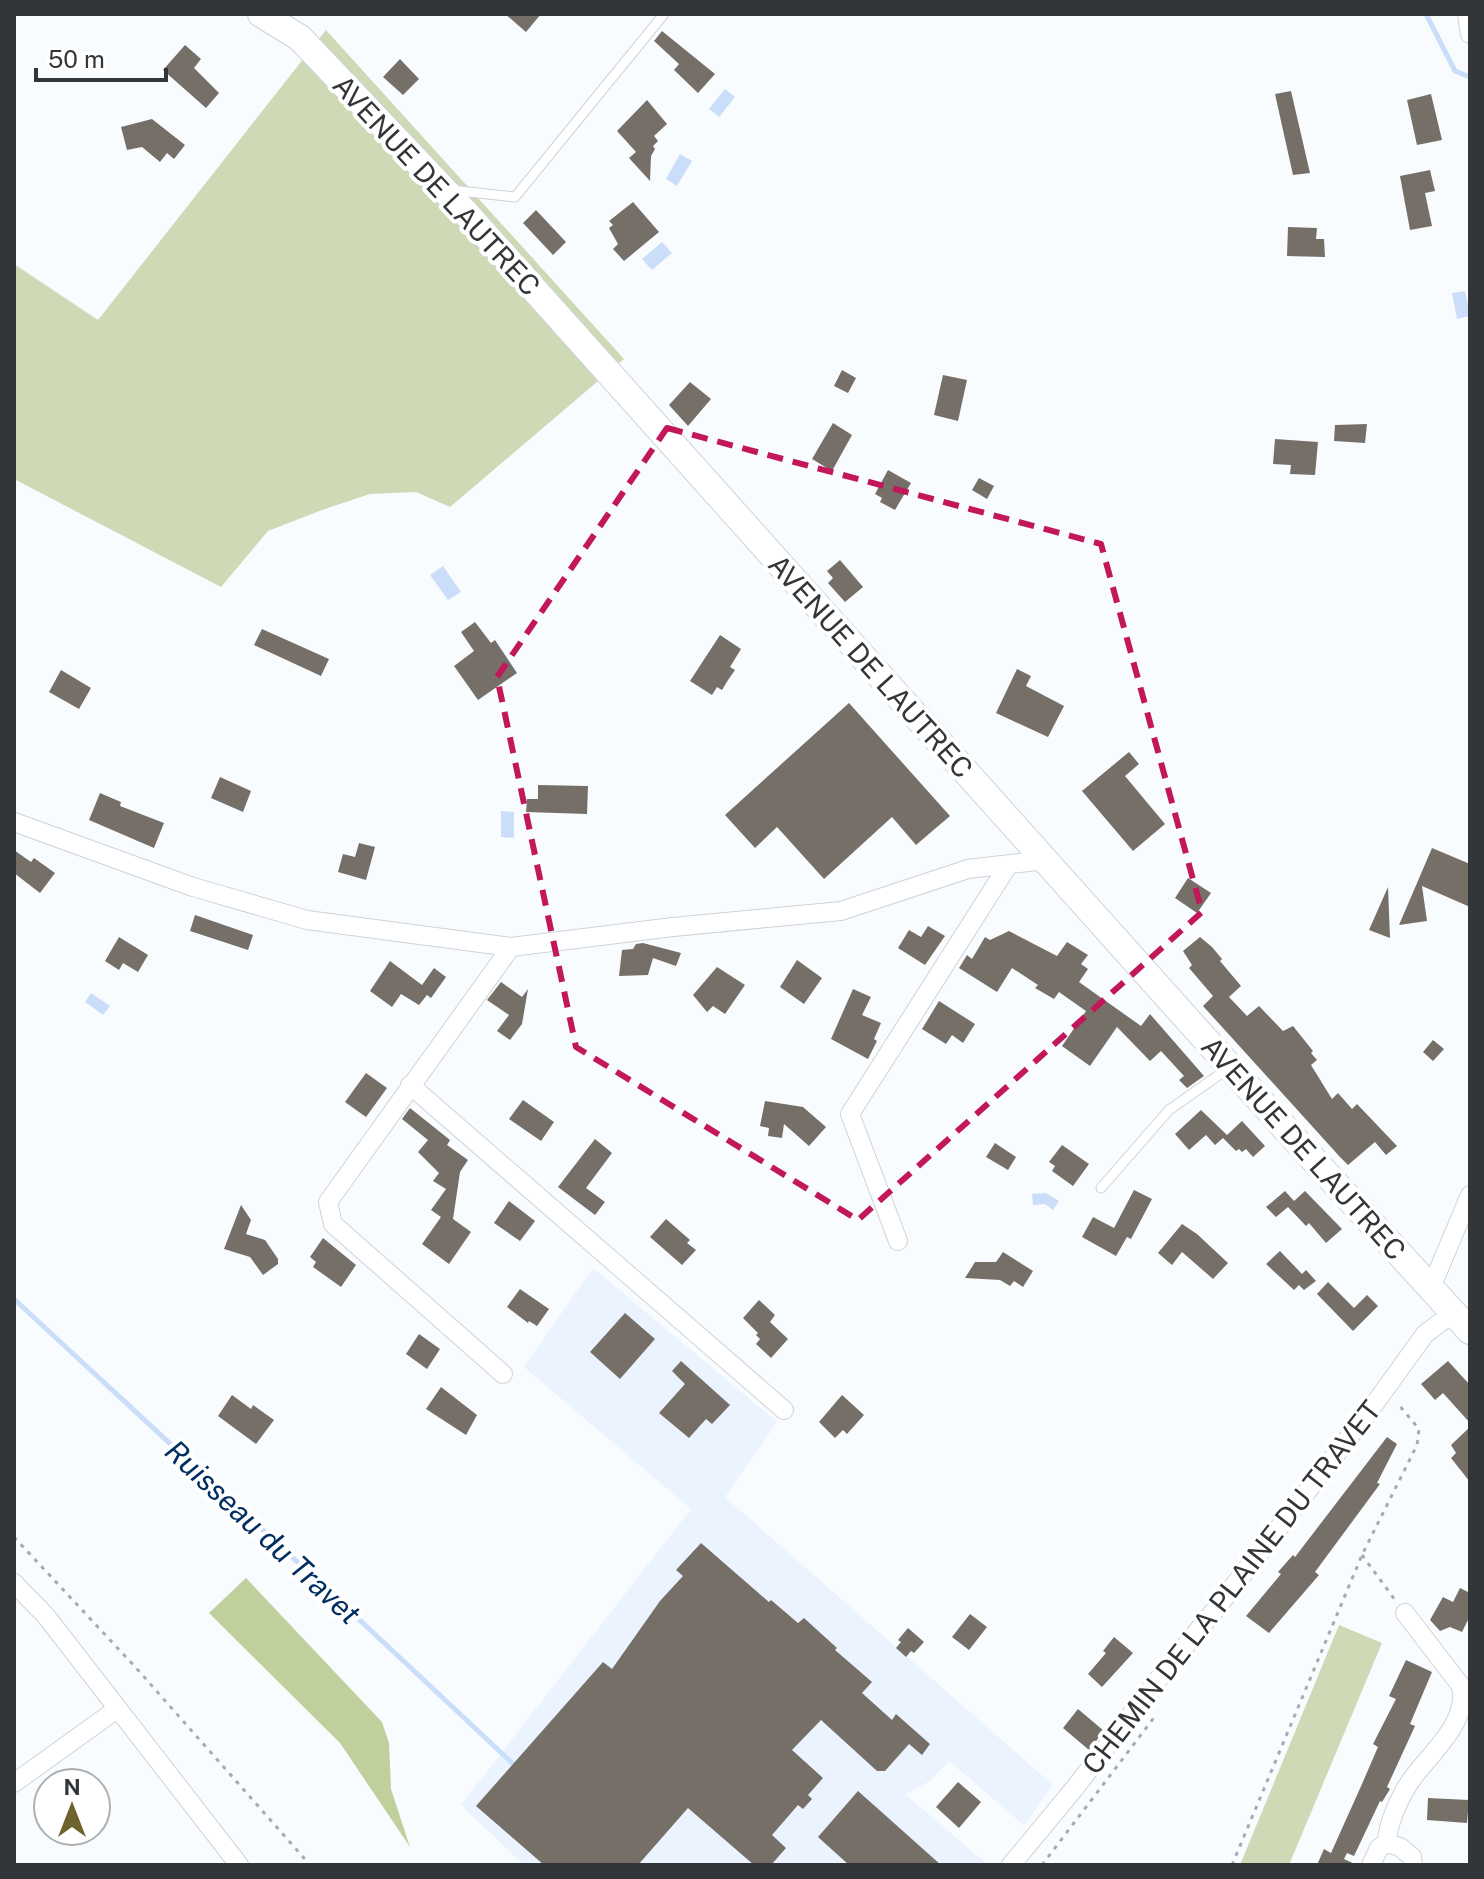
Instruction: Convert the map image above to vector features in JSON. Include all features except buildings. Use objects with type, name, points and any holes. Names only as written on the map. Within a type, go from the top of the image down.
[{"type":"main road","name":"AVENUE DE LAUTREC","points":[[261,14],[300,38],[443,189],[1462,1322]]},
{"type":"street","points":[[1467,14],[1470,34]]},
{"type":"street","points":[[14,822],[193,887],[307,920],[511,947],[841,911],[968,869],[1045,860]]},
{"type":"street","points":[[898,1241],[850,1114],[1009,864]]},
{"type":"street","points":[[503,1374],[333,1224],[328,1202],[511,947]]},
{"type":"street","points":[[410,1085],[784,1410]]},
{"type":"street","points":[[1428,1284],[1436,1276],[1470,1195]]},
{"type":"street","name":"CHEMIN DE LA PLAINE DU TRAVET","points":[[1011,1865],[1228,1594],[1425,1334],[1462,1322]]},
{"type":"street","points":[[14,1583],[46,1616],[239,1865]]},
{"type":"street","points":[[1387,1843],[1387,1833],[1410,1781],[1448,1735],[1463,1696],[1461,1686],[1405,1613]]},
{"type":"street","points":[[14,1783],[117,1709]]},
{"type":"street","points":[[1371,1865],[1379,1848],[1387,1843],[1400,1847],[1412,1857],[1413,1865]]},
{"type":"lane","points":[[443,189],[515,197],[664,14]]},
{"type":"lane","points":[[1101,1188],[1169,1110],[1230,1067]]},
{"type":"path","points":[[1232,1865],[1362,1555],[1420,1437],[1419,1429],[1400,1404],[1394,1402]]},
{"type":"path","points":[[14,1537],[138,1670],[310,1865]]},
{"type":"path","points":[[1362,1555],[1405,1613]]},
{"type":"highlighted area","points":[[667,428],[1101,544],[1202,912],[858,1220],[576,1047],[497,677]]},
{"type":"shaded area","points":[[593,1268],[777,1422],[725,1497],[1053,1785],[1024,1825],[949,1761],[930,1781],[905,1794],[988,1865],[524,1865],[461,1805],[691,1509],[524,1367]]},
{"type":"green space","points":[[326,30],[624,359],[450,507],[416,492],[370,494],[322,510],[268,531],[221,587],[14,479],[14,264],[98,320]]},
{"type":"green space","points":[[246,1578],[382,1722],[389,1743],[391,1789],[410,1847],[340,1743],[209,1613]]},
{"type":"green space","points":[[1339,1625],[1382,1643],[1289,1865],[1240,1865]]},
{"type":"water","points":[[725,89],[735,97],[719,117],[709,109]]},
{"type":"water","points":[[680,154],[692,161],[677,186],[666,179]]},
{"type":"water","points":[[662,242],[672,253],[652,270],[642,259]]},
{"type":"water","points":[[1465,291],[1470,316],[1457,319],[1452,293]]},
{"type":"water","points":[[443,566],[461,592],[448,600],[430,575]]},
{"type":"water","points":[[501,811],[514,812],[514,838],[501,837]]},
{"type":"water","points":[[91,993],[110,1006],[103,1015],[85,1002]]},
{"type":"water","points":[[1046,1193],[1059,1201],[1053,1210],[1045,1204],[1033,1205],[1032,1194]]},
{"type":"waterway","points":[[1426,14],[1455,71],[1470,77]]},
{"type":"waterway","name":"Ruisseau du Travet","points":[[14,1299],[513,1764]]}]
